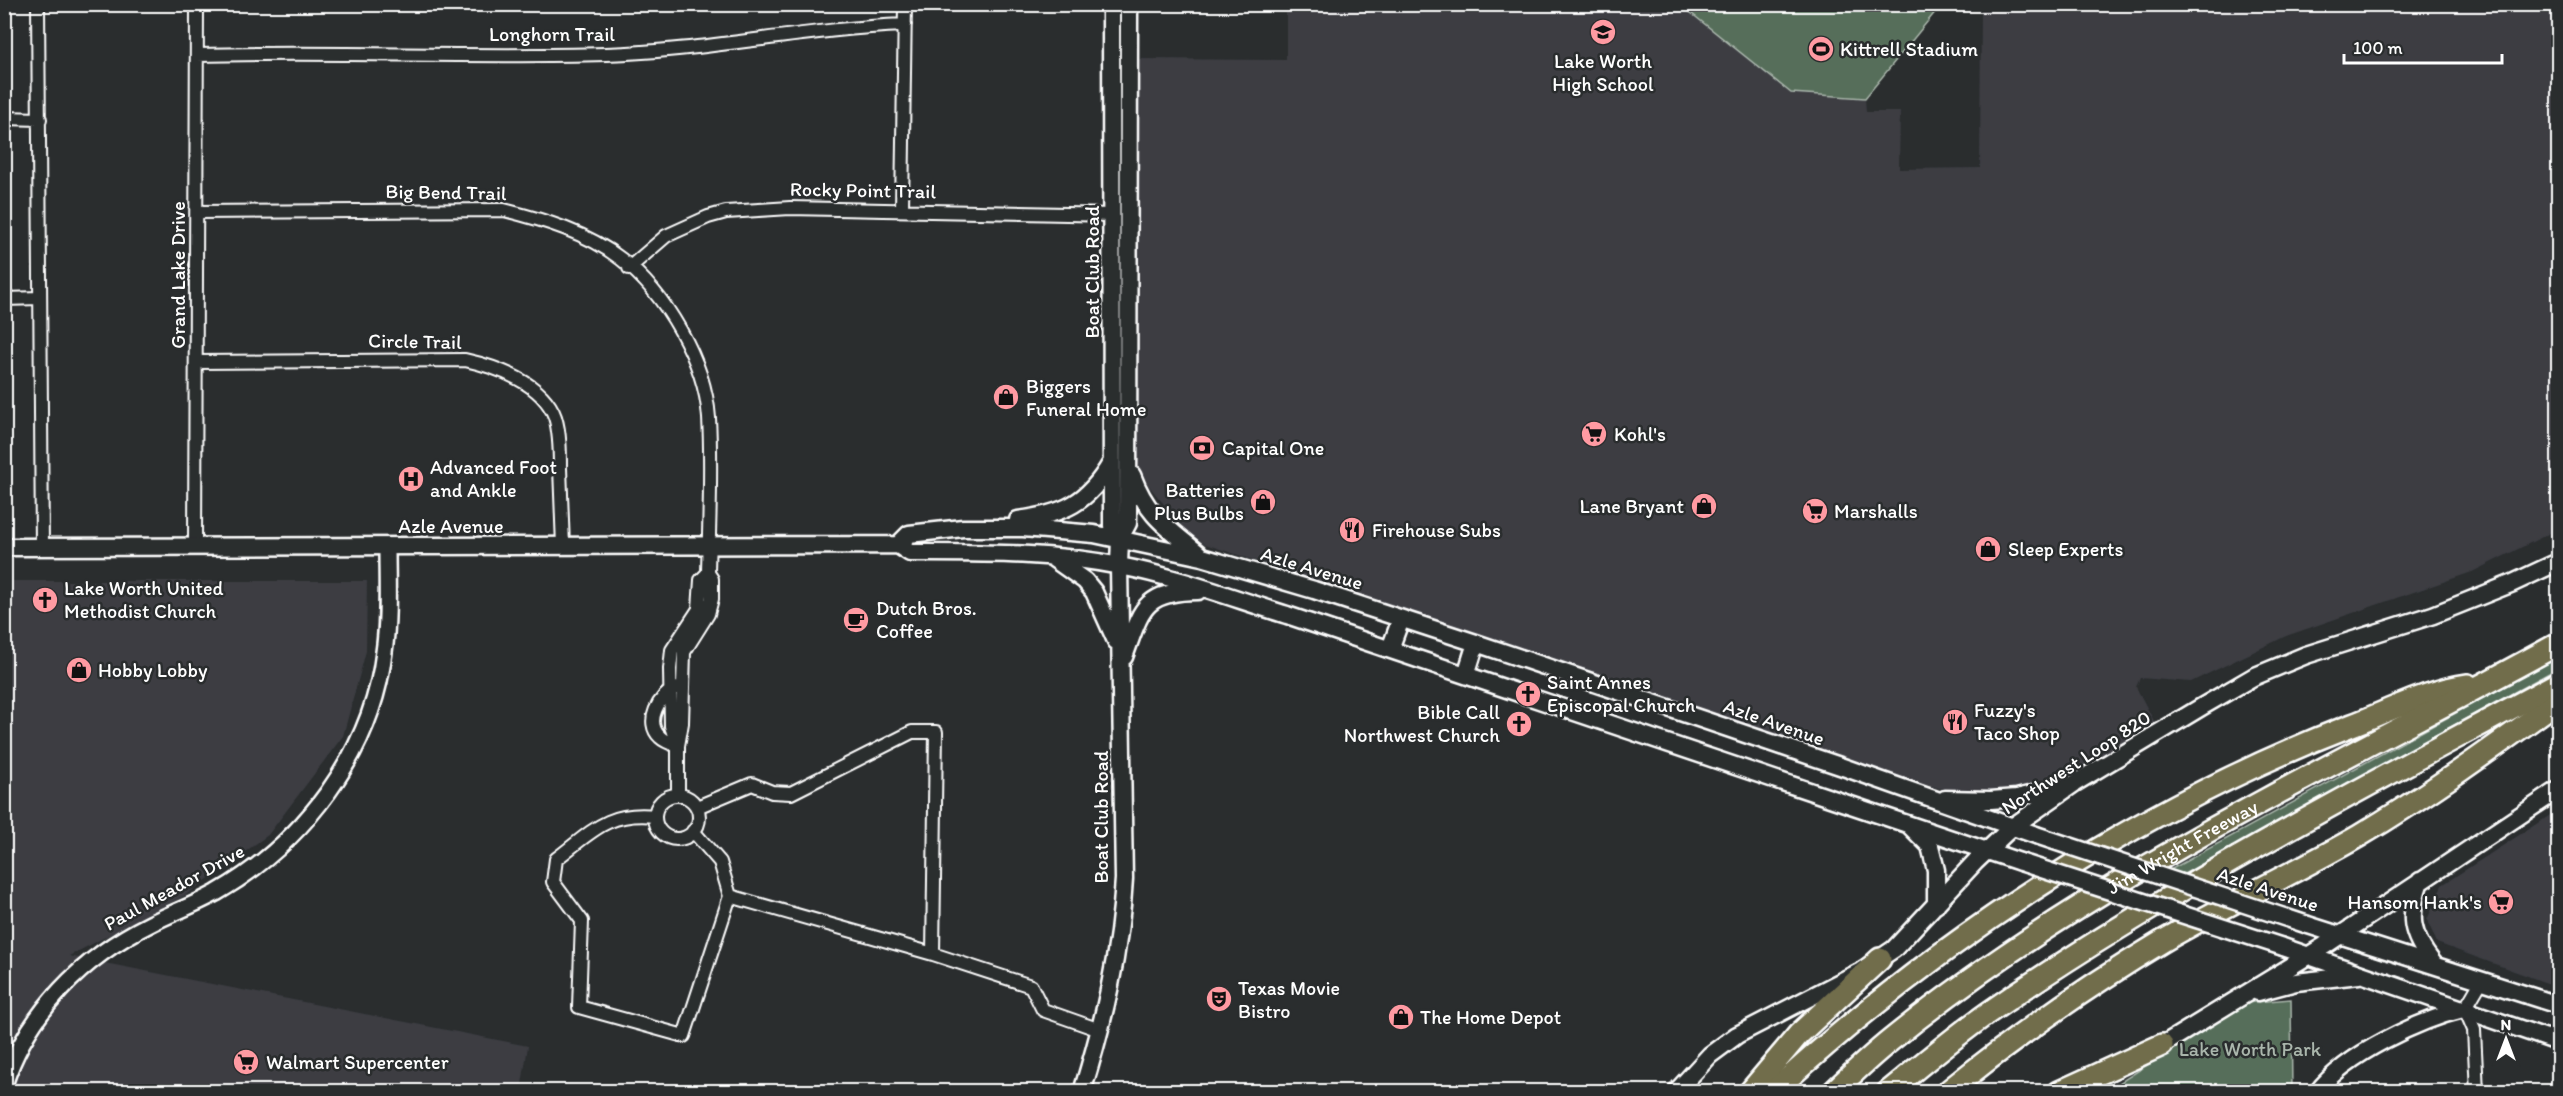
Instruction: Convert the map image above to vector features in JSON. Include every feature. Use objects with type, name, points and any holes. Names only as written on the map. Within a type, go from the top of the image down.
[{"type":"highway","name":"Jim Wright Freeway","points":[[1833,1092],[1890,1040],[1955,991],[2051,925],[2224,824],[2559,644]]},
{"type":"highway","name":"Jim Wright Freeway","points":[[1888,1092],[1987,1014],[2128,921],[2380,779],[2559,683]]},
{"type":"highway","points":[[1773,1092],[1845,1028],[1929,962],[2008,906],[2135,828],[2216,784],[2311,741],[2438,692],[2487,684]]},
{"type":"highway","points":[[1947,1092],[2009,1043],[2107,975],[2165,940],[2358,836],[2443,783],[2559,701]]},
{"type":"highway","points":[[1750,1092],[1810,1023],[1880,959]]},
{"type":"highway","points":[[2059,1092],[2162,1045]]},
{"type":"main road","name":"Boat Club Road","points":[[1111,4],[1113,215],[1120,462]]},
{"type":"main road","name":"Boat Club Road","points":[[1082,1092],[1116,963],[1122,907],[1120,538],[1112,526],[1120,462],[1129,4]]},
{"type":"main road","points":[[963,528],[1036,518],[1071,506],[1090,494],[1120,462],[1156,518],[1202,557]]},
{"type":"main road","name":"Azle Avenue","points":[[898,545],[909,534],[963,528],[1070,530],[1120,538],[1202,557],[1401,619],[2012,827],[2559,1005]]},
{"type":"main road","name":"Azle Avenue","points":[[4,547],[898,545],[910,553],[998,553],[1119,566],[1210,591],[1390,649],[1986,851],[2367,974],[2559,1042]]},
{"type":"main road","points":[[1051,557],[1085,581],[1094,592],[1117,643],[1121,666]]},
{"type":"main road","name":"Northwest Loop 820","points":[[1676,1092],[1710,1055],[1737,1035],[1880,959],[1906,937],[1986,851],[2012,827],[2074,783],[2253,677],[2306,655],[2433,615],[2559,562]]},
{"type":"main road","name":"Azle Avenue","points":[[1121,666],[1140,614],[1150,602],[1166,594],[1210,591]]},
{"type":"main road","points":[[1390,649],[1401,619]]},
{"type":"main road","points":[[1466,675],[1476,644]]},
{"type":"main road","points":[[1929,798],[1991,800],[2018,798],[2074,783]]},
{"type":"main road","points":[[2086,1092],[2308,955],[2559,790]]},
{"type":"main road","points":[[1907,823],[1930,846],[1936,870],[1936,905]]},
{"type":"main road","points":[[2420,881],[2412,906],[2412,925],[2421,948],[2433,963]]},
{"type":"main road","points":[[2240,998],[2296,982],[2367,974]]},
{"type":"street","points":[[38,4],[42,547]]},
{"type":"street","name":"Grand Lake Drive","points":[[195,546],[198,212],[196,4]]},
{"type":"street","points":[[902,210],[905,4]]},
{"type":"street","name":"Longhorn Trail","points":[[197,56],[266,53],[607,54],[697,47],[819,31],[905,26]]},
{"type":"street","points":[[4,118],[39,119]]},
{"type":"street","name":"Rocky Point Trail","points":[[629,268],[666,236],[708,217],[726,212],[790,208],[1113,215]]},
{"type":"street","name":"Big Bend Trail","points":[[198,212],[504,210],[540,219],[582,236],[621,259],[648,285],[679,328],[698,368],[709,417],[708,573],[712,579],[712,599],[684,652],[676,688]]},
{"type":"street","points":[[4,299],[40,298]]},
{"type":"street","name":"Circle Trail","points":[[197,362],[465,360],[488,365],[517,379],[532,388],[547,403],[555,418],[559,445],[563,546]]},
{"type":"street","name":"Paul Meador Drive","points":[[4,1085],[25,1037],[52,1000],[74,976],[123,938],[207,897],[250,871],[290,838],[322,801],[349,759],[367,720],[376,690],[384,652],[387,547]]},
{"type":"street","points":[[676,688],[657,704],[653,716],[654,729],[660,738],[678,746]]},
{"type":"street","points":[[676,688],[682,723],[678,746],[678,795]]},
{"type":"street","points":[[697,807],[752,784],[772,792],[791,793],[912,732],[936,732],[933,954]]},
{"type":"street","points":[[672,795],[686,797],[697,807],[698,822],[693,831],[684,837],[669,837],[658,829],[655,816],[660,802],[672,795]]},
{"type":"street","points":[[655,816],[633,813],[611,819],[556,859],[553,882],[582,921],[579,1007],[684,1036],[730,896],[720,862],[693,831]]},
{"type":"street","points":[[730,896],[933,954],[1031,986],[1043,1010],[1100,1030]]},
{"type":"street","points":[[2317,1092],[2326,1080],[2349,1061],[2439,1015],[2465,1009],[2482,980]]},
{"type":"street","points":[[2465,1009],[2474,1030],[2477,1092]]},
{"type":"shaded area","points":[[1286,5],[1941,5],[1865,98],[1866,112],[1900,112],[1899,169],[1980,168],[1981,5],[2558,5],[2558,529],[2472,572],[2286,636],[2191,682],[2140,678],[2136,687],[2155,723],[2062,781],[2034,787],[1981,793],[1938,788],[1912,781],[1205,544],[1186,531],[1148,485],[1134,457],[1139,59],[1286,60]]},
{"type":"shaded area","points":[[5,581],[367,581],[366,651],[343,736],[268,835],[186,895],[69,956],[528,1046],[521,1091],[5,1092]]},
{"type":"shaded area","points":[[2558,810],[2558,987],[2437,943],[2427,920],[2442,885]]},
{"type":"green space","name":"Kittrell Stadium","points":[[1681,5],[1941,5],[1865,98],[1791,93]]},
{"type":"green space","points":[[2558,657],[2558,668],[2182,875],[2168,871]]},
{"type":"green space","name":"Lake Worth Park","points":[[2291,999],[2292,1091],[2105,1092],[2244,1003]]},
{"type":"place","name":"Lake Worth High School","points":[[1603,32]]},
{"type":"place","name":"Kittrell Stadium","points":[[1821,49]]},
{"type":"place","name":"Biggers Funeral Home","points":[[1006,397]]},
{"type":"place","name":"Kohl's","points":[[1594,434]]},
{"type":"place","name":"Capital One","points":[[1202,448]]},
{"type":"place","name":"Advanced Foot and Ankle","points":[[411,479]]},
{"type":"place","name":"Batteries Plus Bulbs","points":[[1263,502]]},
{"type":"place","name":"Lane Bryant","points":[[1704,506]]},
{"type":"place","name":"Marshalls","points":[[1815,511]]},
{"type":"place","name":"Firehouse Subs","points":[[1352,530]]},
{"type":"place","name":"Sleep Experts","points":[[1988,549]]},
{"type":"place","name":"Lake Worth United Methodist Church","points":[[45,600]]},
{"type":"place","name":"Dutch Bros. Coffee","points":[[856,620]]},
{"type":"place","name":"Hobby Lobby","points":[[79,670]]},
{"type":"place","name":"Saint Annes Episcopal Church","points":[[1528,694]]},
{"type":"place","name":"Fuzzy's Taco Shop","points":[[1955,722]]},
{"type":"place","name":"Bible Call Northwest Church","points":[[1519,724]]},
{"type":"place","name":"Hansom Hank's","points":[[2501,902]]},
{"type":"place","name":"Texas Movie Bistro","points":[[1219,999]]},
{"type":"place","name":"The Home Depot","points":[[1401,1017]]},
{"type":"place","name":"Walmart Supercenter","points":[[246,1062]]}]
